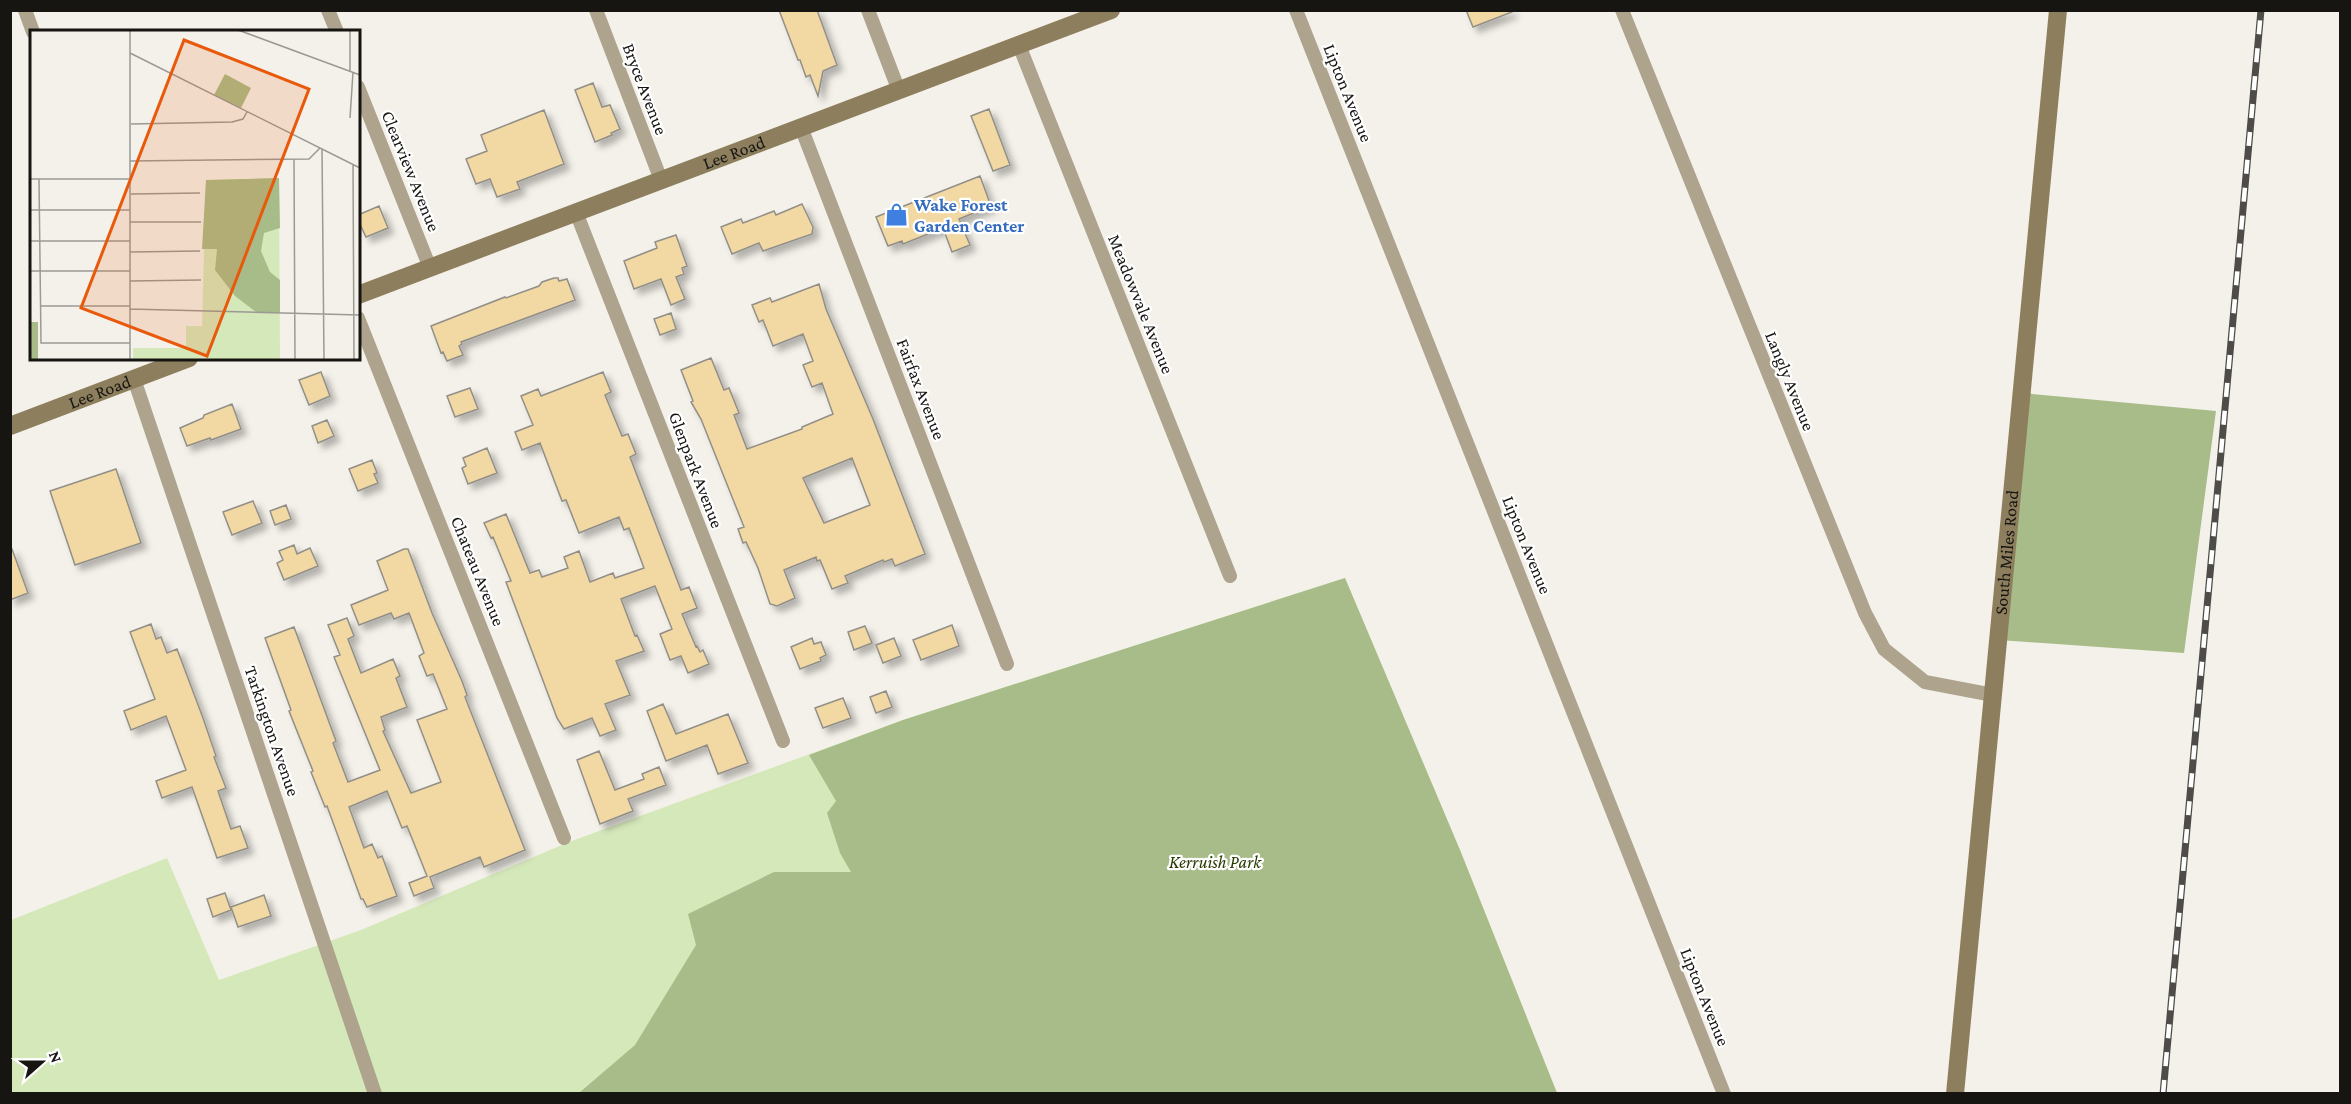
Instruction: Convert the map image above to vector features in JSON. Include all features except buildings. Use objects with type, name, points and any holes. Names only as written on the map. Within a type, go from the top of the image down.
[{"type":"street","points":[[25,10],[32,30]]},
{"type":"street","points":[[328,10],[336,30]]},
{"type":"street","name":"Bryce Avenue","points":[[596,10],[661,180]]},
{"type":"street","points":[[868,10],[899,91]]},
{"type":"street","name":"Lee Road","points":[[360,294],[1111,10]]},
{"type":"street","name":"Lipton Avenue","points":[[1296,10],[1724,1094]]},
{"type":"street","name":"Langly Avenue","points":[[1622,10],[1865,613],[1884,649],[1925,682],[1993,695]]},
{"type":"street","name":"South Miles Road","points":[[1954,1094],[2058,10]]},
{"type":"street","name":"Meadowvale Avenue","points":[[1019,45],[1230,576]]},
{"type":"street","name":"Clearview Avenue","points":[[360,92],[430,268]]},
{"type":"street","name":"Fairfax Avenue","points":[[801,127],[1007,664]]},
{"type":"street","name":"Glenpark Avenue","points":[[576,212],[783,741]]},
{"type":"street","name":"Chateau Avenue","points":[[360,323],[564,838]]},
{"type":"street","name":"Lee Road","points":[[10,426],[134,380],[161,364],[180,360]]},
{"type":"street","name":"Tarkington Avenue","points":[[134,380],[375,1094]]},
{"type":"green space","points":[[2022,393],[2216,411],[2184,653],[1999,640]]},
{"type":"green space","name":"Kerruish Park","points":[[1345,578],[1460,850],[1557,1093],[11,1094],[11,920],[167,858],[219,980],[361,930],[569,842],[903,720]]},
{"type":"green space","name":"Kerruish Park","points":[[1345,578],[1460,850],[1557,1093],[579,1093],[635,1045],[696,945],[688,914],[774,872],[851,872],[840,853],[827,813],[836,801],[809,755],[903,720]]},
{"type":"railway","points":[[2163,1094],[2261,10]]},
{"type":"place","name":"Wake Forest Garden Center","points":[[896,215]]}]
